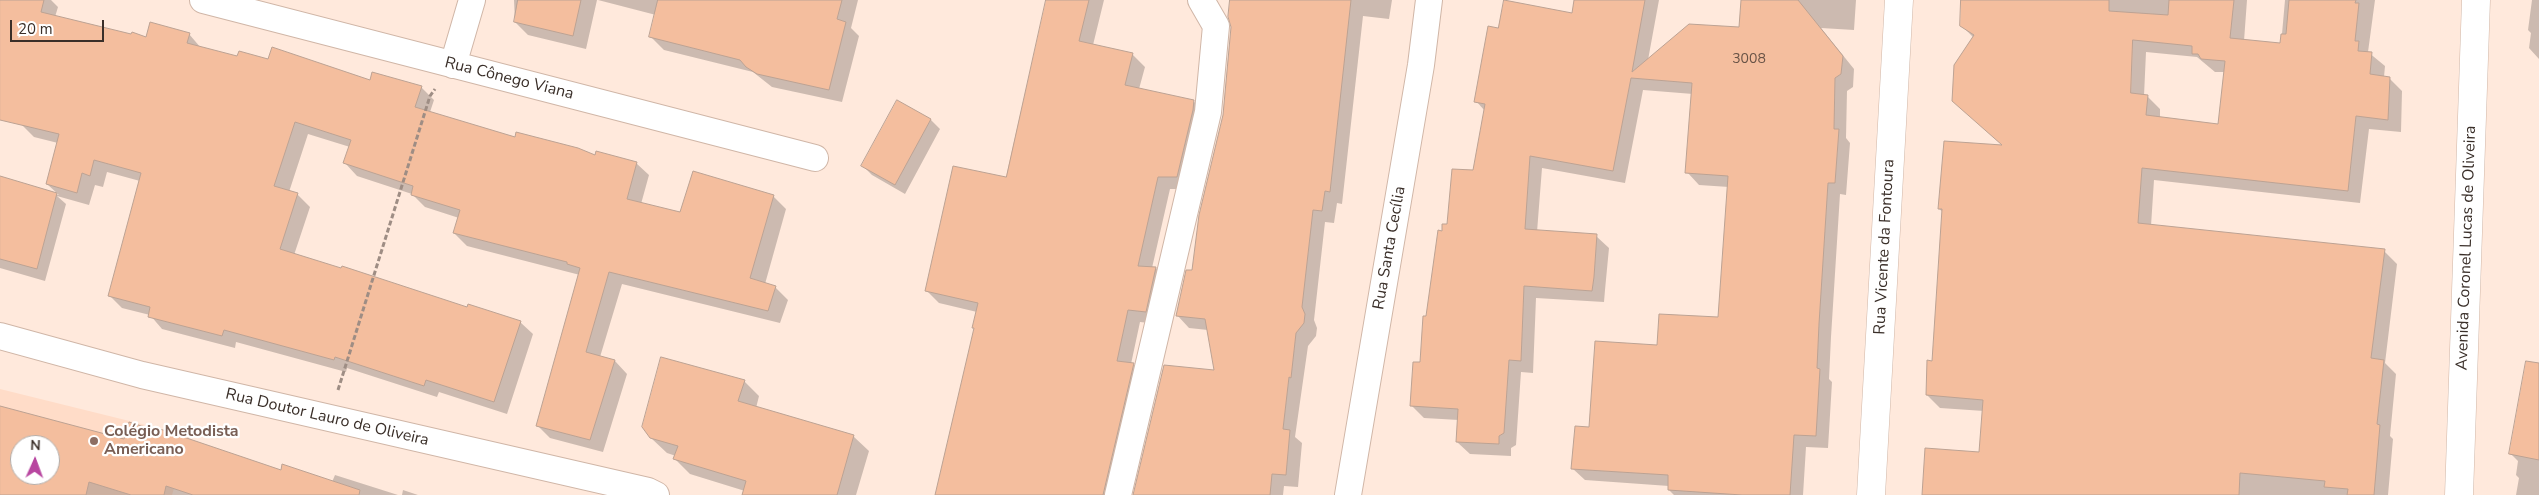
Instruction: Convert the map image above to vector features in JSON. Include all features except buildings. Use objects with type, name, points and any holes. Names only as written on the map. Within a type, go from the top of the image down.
[{"type":"street","name":"Rua Cônego Viana","points":[[203,0],[815,158]]},
{"type":"street","points":[[454,64],[472,0]]},
{"type":"street","points":[[1118,495],[1208,112],[1216,26],[1201,0]]},
{"type":"street","name":"Rua Santa Cecília","points":[[1348,495],[1421,65],[1428,0]]},
{"type":"street","name":"Rua Vicente da Fontoura","points":[[1871,495],[1898,0]]},
{"type":"street","name":"Avenida Coronel Lucas de Oliveira","points":[[2459,495],[2476,0]]},
{"type":"street","name":"Rua Doutor Lauro de Oliveira","points":[[0,336],[142,375],[648,491],[656,495]]},
{"type":"path","points":[[328,419],[430,96],[454,64]]},
{"type":"shaded area","name":"Colégio Metodista Americano","points":[[0,389],[190,436],[172,495],[0,495]]},
{"type":"place","name":"Colégio Metodista Americano","points":[[94,441]]}]
